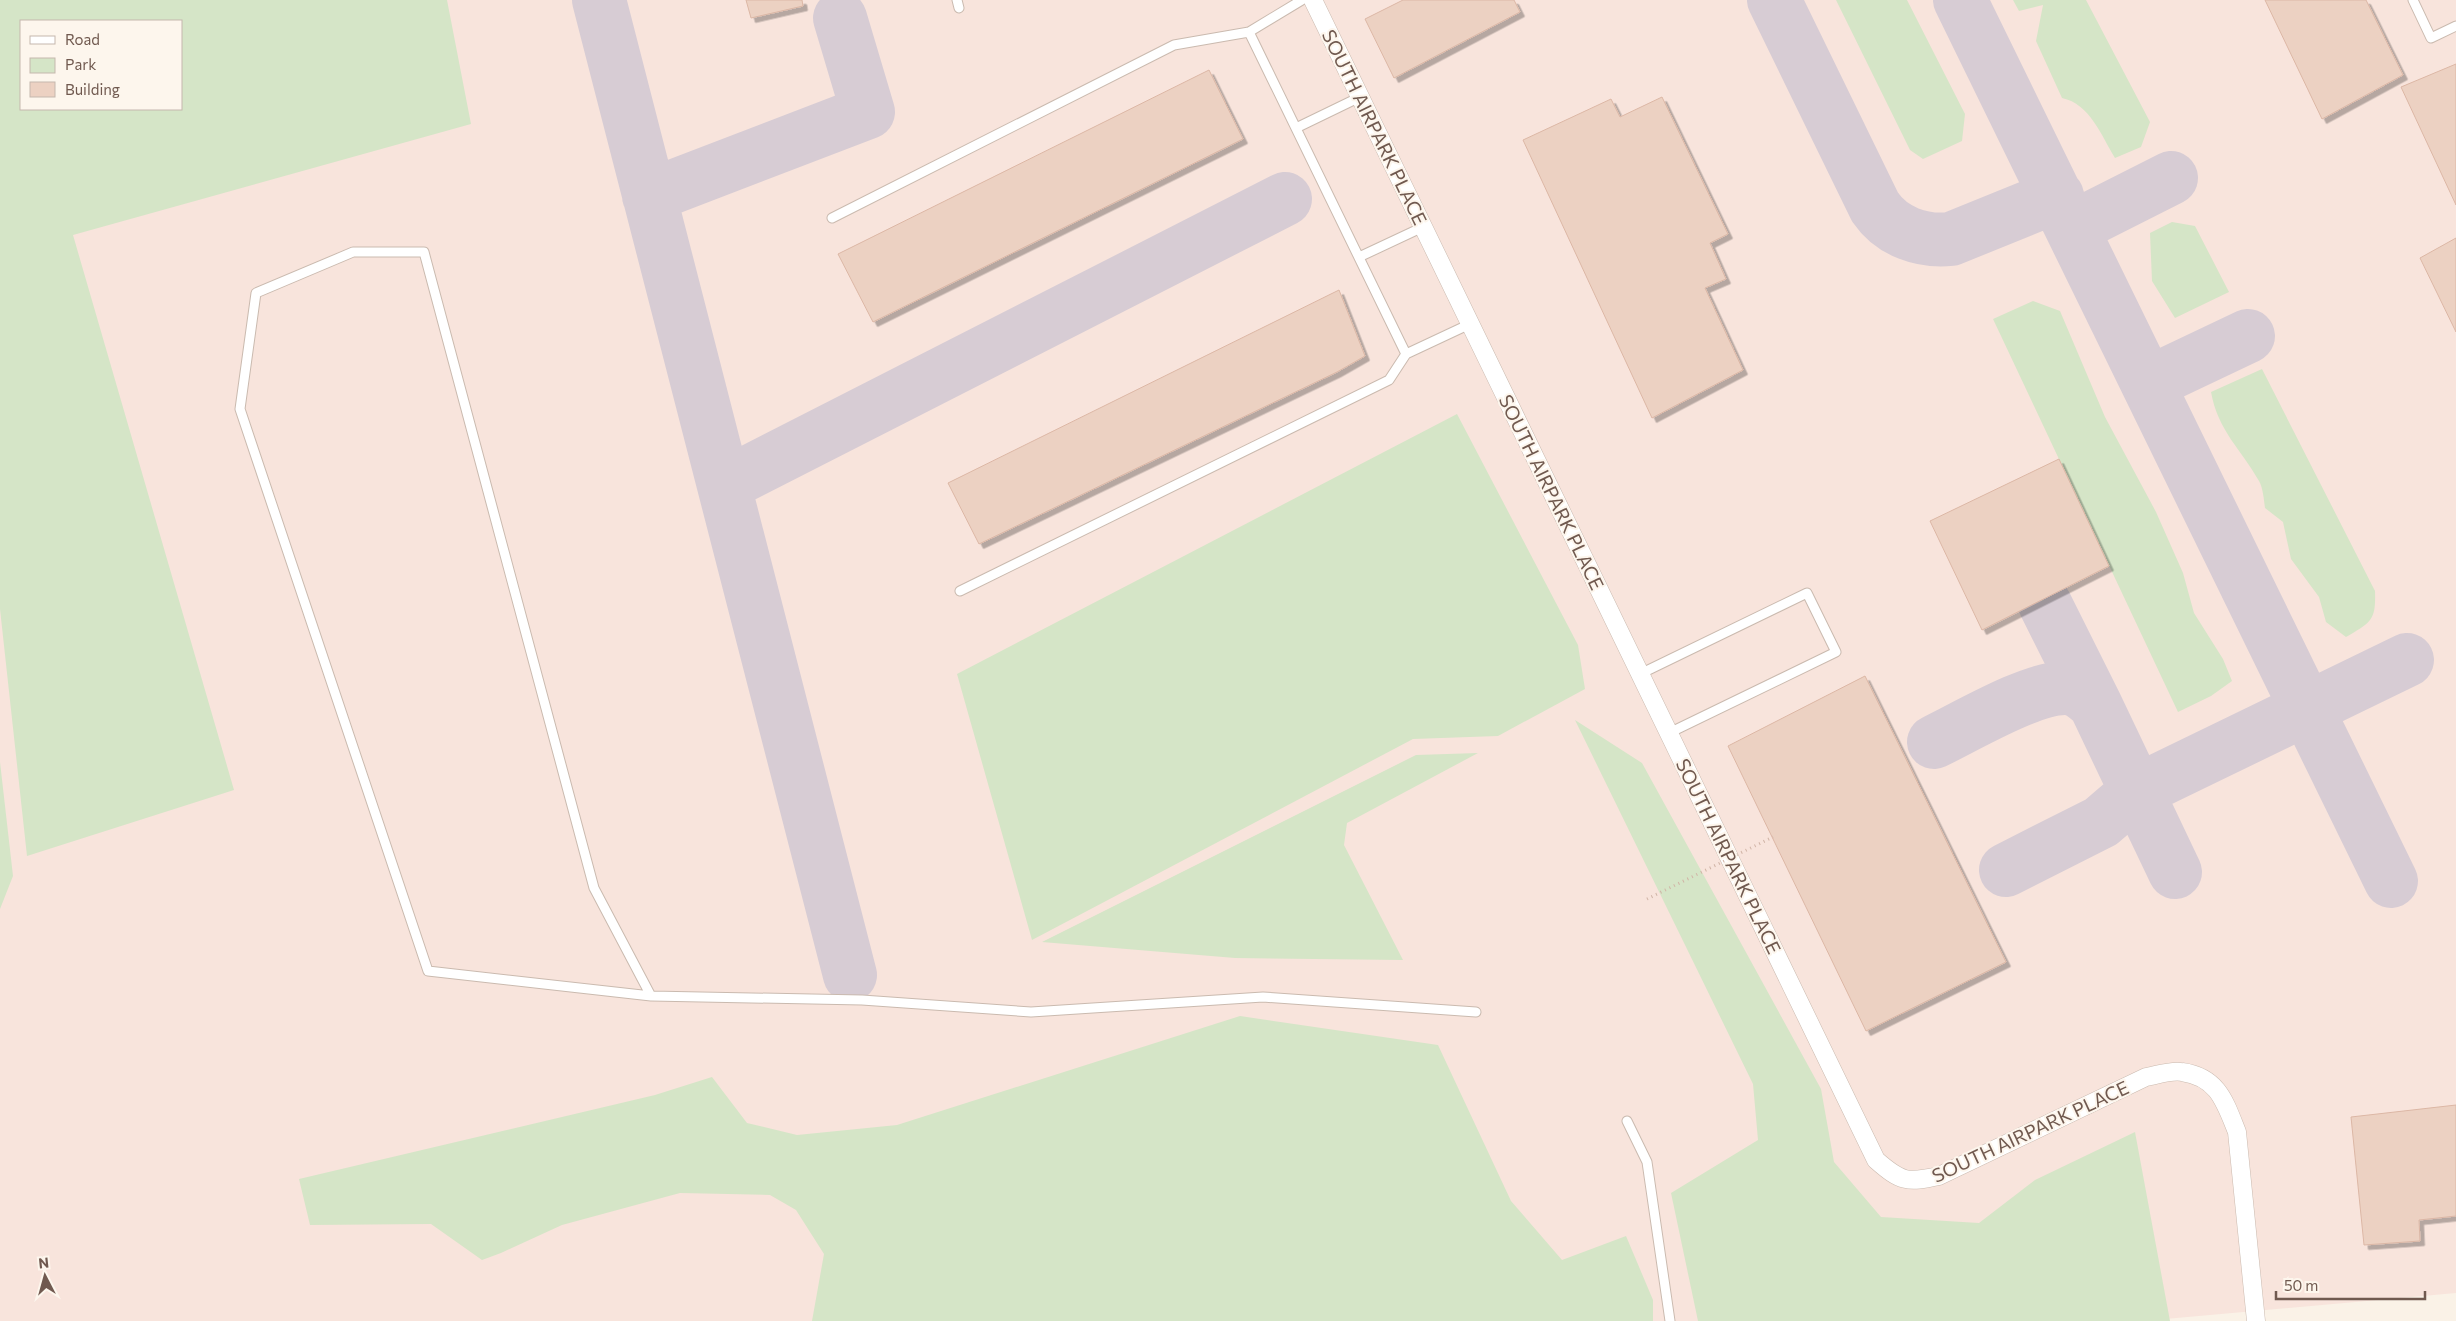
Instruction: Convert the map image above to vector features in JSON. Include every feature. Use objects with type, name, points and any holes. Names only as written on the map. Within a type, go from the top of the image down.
[{"type":"street","name":"SOUTH AIRPARK PLACE","points":[[1313,0],[1876,1160],[1894,1175],[1914,1182],[1939,1176],[2146,1077],[2181,1072],[2210,1081],[2226,1103],[2236,1132],[2256,1321]]},
{"type":"lane","points":[[832,218],[1174,46],[1249,32],[1302,0]]},
{"type":"lane","points":[[2413,0],[2431,38],[2456,26]]},
{"type":"lane","points":[[1249,32],[1406,354]]},
{"type":"lane","points":[[1296,128],[1360,97]]},
{"type":"lane","points":[[1359,257],[1423,227]]},
{"type":"lane","points":[[651,996],[594,888],[424,252],[353,252],[256,293],[240,409],[428,971],[651,996],[862,1000],[1031,1012],[1263,997],[1476,1012]]},
{"type":"lane","points":[[960,591],[1389,380],[1406,354],[1470,324]]},
{"type":"lane","points":[[1640,674],[1807,593],[1836,652],[1669,734]]},
{"type":"lane","points":[[1627,1121],[1647,1162],[1670,1321]]},
{"type":"path","points":[[1647,899],[1772,837]]},
{"type":"shaded area","points":[[0,0],[2456,0],[2456,1293],[2143,1321],[0,1321]]},
{"type":"green space","points":[[0,0],[447,0],[471,124],[73,235],[234,790],[27,856],[0,609]]},
{"type":"green space","points":[[1836,0],[1907,0],[1965,114],[1962,141],[1923,159],[1910,150]]},
{"type":"green space","points":[[2013,0],[2086,0],[2150,122],[2141,147],[2115,158],[2094,122],[2087,114],[2072,101],[2062,98],[2036,41],[2043,5],[2019,11]]},
{"type":"green space","points":[[2172,222],[2195,226],[2229,292],[2175,318],[2152,281],[2150,233]]},
{"type":"green space","points":[[2033,301],[2060,311],[2105,417],[2156,512],[2183,573],[2194,613],[2223,659],[2232,681],[2211,696],[2178,712],[1993,319]]},
{"type":"green space","points":[[2262,369],[2375,591],[2373,615],[2370,620],[2346,637],[2326,622],[2319,597],[2291,559],[2283,522],[2265,508],[2259,481],[2225,429],[2214,406],[2211,392]]},
{"type":"green space","points":[[1457,414],[1578,645],[1585,689],[1498,736],[1413,739],[1032,940],[957,674]]},
{"type":"green space","points":[[1575,720],[1642,763],[1821,1089],[1834,1162],[1881,1217],[1979,1223],[2035,1180],[2135,1132],[2170,1321],[1698,1321],[1671,1193],[1758,1140],[1753,1084]]},
{"type":"green space","points":[[1478,753],[1347,823],[1344,845],[1403,960],[1235,958],[1042,942],[1416,755]]},
{"type":"green space","points":[[0,762],[13,876],[0,909]]},
{"type":"green space","points":[[1240,1016],[1438,1045],[1511,1201],[1562,1260],[1626,1236],[1653,1300],[1653,1321],[812,1321],[824,1254],[796,1210],[770,1195],[680,1193],[562,1225],[482,1260],[431,1224],[310,1225],[299,1179],[655,1095],[712,1077],[747,1123],[797,1135],[897,1125]]},
{"type":"building","points":[[746,0],[802,0],[803,6],[751,18]]},
{"type":"building","points":[[1403,0],[1514,0],[1520,12],[1394,78],[1365,19]]},
{"type":"building","points":[[2265,0],[2366,0],[2403,75],[2322,119]]},
{"type":"building","points":[[2456,64],[2456,205],[2401,87]]},
{"type":"building","points":[[1209,70],[1243,139],[873,322],[838,254]]},
{"type":"building","points":[[1662,97],[1728,234],[1710,243],[1726,279],[1705,288],[1743,370],[1652,418],[1523,140],[1611,99],[1620,117]]},
{"type":"building","points":[[2456,238],[2456,332],[2420,258]]},
{"type":"building","points":[[1339,290],[1365,356],[1337,372],[979,544],[948,483]]},
{"type":"building","points":[[2059,459],[2109,566],[1982,630],[1930,521]]},
{"type":"building","points":[[1865,676],[2006,962],[1866,1031],[1728,746]]},
{"type":"building","points":[[2456,1105],[2456,1216],[2419,1220],[2420,1241],[2364,1245],[2351,1117]]},
{"type":"taxiway","points":[[599,0],[850,975]]},
{"type":"taxiway","points":[[1774,0],[1875,207],[1890,223],[1919,237],[1940,240],[1951,239],[2057,196]]},
{"type":"taxiway","points":[[1960,0],[2391,881]]},
{"type":"taxiway","points":[[649,196],[868,112],[840,18]]},
{"type":"taxiway","points":[[2072,228],[2171,178]]},
{"type":"taxiway","points":[[724,485],[1285,199]]},
{"type":"taxiway","points":[[2149,383],[2248,336]]},
{"type":"taxiway","points":[[2045,604],[2175,872]]},
{"type":"taxiway","points":[[2006,870],[2101,822],[2137,791],[2407,660]]},
{"type":"taxiway","points":[[1934,742],[1999,709],[2035,694],[2051,690],[2073,689],[2085,695],[2095,704]]}]
